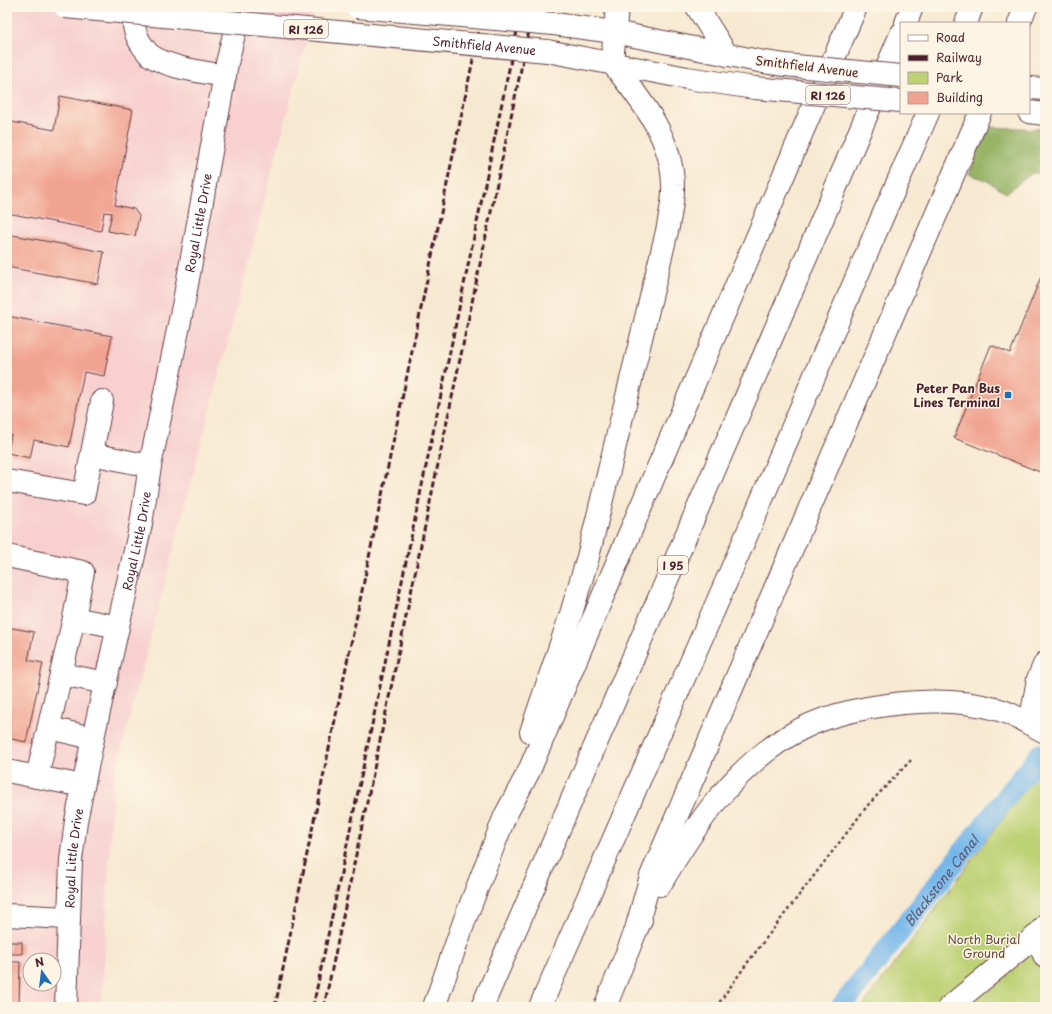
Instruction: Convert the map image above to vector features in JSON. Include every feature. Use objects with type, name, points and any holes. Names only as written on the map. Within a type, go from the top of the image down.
[{"type":"main road","name":"Smithfield Avenue","points":[[65,7],[547,51],[687,78],[755,88],[900,101]]},
{"type":"main road","points":[[134,7],[132,22],[137,40],[149,55],[187,69],[225,76]]},
{"type":"main road","name":"Royal Little Drive","points":[[66,1007],[71,860],[76,821],[141,524],[150,466],[184,301],[225,76],[236,26],[238,7]]},
{"type":"main road","name":"Smithfield Avenue","points":[[357,7],[554,24],[614,32],[764,62],[900,76]]},
{"type":"main road","points":[[506,816],[519,768],[569,621],[588,557],[673,200],[672,170],[662,136],[650,115],[612,63],[617,7]]},
{"type":"main road","points":[[697,7],[727,55]]},
{"type":"main road","points":[[434,1007],[465,919],[506,816],[529,771],[856,7]]},
{"type":"main road","points":[[906,22],[912,7]]},
{"type":"main road","points":[[966,22],[972,7]]},
{"type":"main road","points":[[1019,22],[1026,7]]},
{"type":"main road","name":"I 95","points":[[482,1007],[900,36]]},
{"type":"main road","points":[[540,1007],[744,541],[928,114]]},
{"type":"main road","points":[[605,1007],[635,933],[652,876],[980,114]]},
{"type":"main road","points":[[7,481],[84,494],[102,401]]},
{"type":"main road","points":[[92,454],[150,466]]},
{"type":"main road","points":[[7,556],[83,572],[74,618],[37,777]]},
{"type":"main road","points":[[74,618],[118,627]]},
{"type":"main road","points":[[635,933],[676,858],[699,824],[734,781],[750,765],[784,739],[801,729],[842,713],[904,703],[936,702],[978,705],[997,709],[1013,715],[1037,728],[1038,679],[1045,663]]},
{"type":"main road","points":[[61,674],[106,683]]},
{"type":"main road","points":[[49,728],[93,738]]},
{"type":"main road","points":[[7,771],[83,786]]},
{"type":"main road","points":[[7,915],[69,918]]},
{"type":"main road","points":[[949,1007],[1040,931],[1045,957]]},
{"type":"path","points":[[716,1007],[748,962],[868,805],[913,758]]},
{"type":"shaded area","points":[[7,7],[315,7],[113,782],[102,1007],[7,1007]]},
{"type":"green space","points":[[987,127],[1045,129],[1045,173],[1032,173],[1006,193],[986,180],[969,174]]},
{"type":"green space","name":"North Burial Ground","points":[[1045,762],[1045,1007],[862,1007]]},
{"type":"building","points":[[60,96],[133,110],[115,205],[134,209],[139,216],[135,236],[108,231],[112,213],[104,212],[101,231],[7,213],[7,121],[54,130]]},
{"type":"building","points":[[7,234],[104,252],[98,284],[7,267]]},
{"type":"building","name":"Peter Pan Bus Lines Terminal","points":[[1045,267],[1045,474],[954,438],[991,345],[1010,353]]},
{"type":"building","points":[[7,316],[112,336],[104,376],[84,372],[69,447],[34,440],[30,458],[8,453],[11,435],[7,435]]},
{"type":"building","points":[[7,627],[34,632],[28,660],[43,663],[26,742],[7,738]]},
{"type":"building","points":[[10,942],[22,942],[22,954],[10,954]]},
{"type":"building","points":[[7,962],[20,962],[19,1007],[7,1007]]},
{"type":"waterway","name":"Blackstone Canal","points":[[841,1007],[1040,754]]},
{"type":"railway","points":[[275,1007],[484,7]]},
{"type":"railway","points":[[313,1007],[522,7]]},
{"type":"railway","points":[[324,1007],[534,7]]},
{"type":"place","name":"Peter Pan Bus Lines Terminal","points":[[1008,395]]}]
